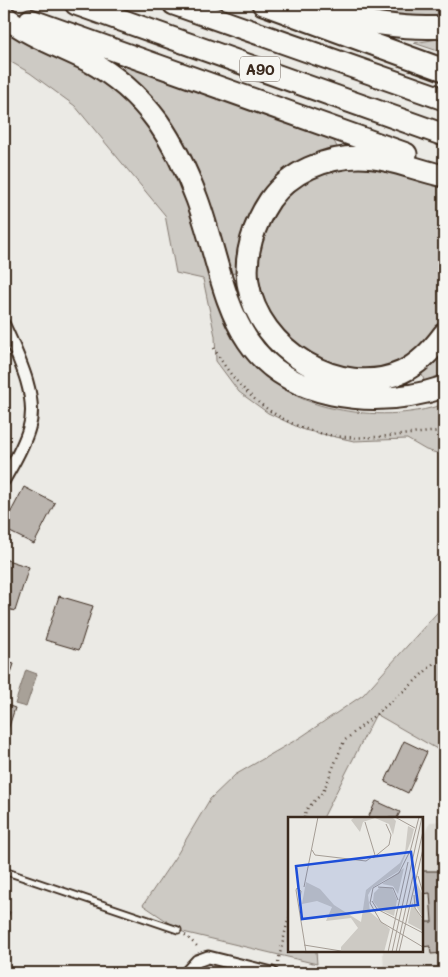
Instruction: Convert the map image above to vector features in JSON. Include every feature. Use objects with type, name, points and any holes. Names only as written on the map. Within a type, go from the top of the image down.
[{"type":"highway","name":"A90","points":[[76,4],[444,135]]},
{"type":"highway","name":"A90","points":[[174,4],[444,99]]},
{"type":"highway","points":[[263,4],[444,70]]},
{"type":"highway","points":[[278,4],[383,26],[412,28],[444,27]]},
{"type":"highway","points":[[4,11],[444,168]]},
{"type":"highway","points":[[4,16],[25,31],[89,61],[109,74],[135,95],[158,122],[181,162],[197,199],[225,294],[234,316],[255,349],[272,366],[292,380],[339,396],[372,399],[398,398],[444,387]]},
{"type":"highway","points":[[444,176],[364,157],[336,160],[305,170],[291,178],[278,190],[264,209],[251,240],[247,269],[252,299],[271,332],[299,358],[328,373],[361,379],[391,376],[403,372],[419,361],[444,334]]},
{"type":"street","points":[[4,313],[6,330],[28,387],[32,410],[26,437],[4,480]]},
{"type":"street","points":[[186,973],[197,961],[208,957],[269,970]]},
{"type":"lane","points":[[4,871],[178,930]]},
{"type":"path","points":[[214,348],[233,378],[252,397],[272,412],[299,426],[321,433],[350,437],[444,431]]},
{"type":"path","points":[[304,817],[306,810],[323,792],[344,741],[411,685],[434,663]]},
{"type":"path","points":[[269,970],[288,919]]},
{"type":"shaded area","points":[[325,4],[444,4],[444,18],[398,19]]},
{"type":"shaded area","points":[[4,31],[70,62],[112,87],[142,118],[160,141],[174,162],[179,174],[228,329],[240,349],[251,362],[276,384],[304,400],[336,409],[390,414],[418,411],[444,404],[444,455],[426,450],[407,439],[354,441],[304,430],[268,413],[239,392],[216,361],[215,336],[203,279],[176,273],[165,215],[75,106],[30,73],[4,58]]},
{"type":"shaded area","points":[[444,38],[444,53],[414,43]]},
{"type":"shaded area","points":[[126,65],[333,139],[338,149],[307,158],[294,165],[282,173],[262,193],[241,234],[237,253],[236,273],[228,274],[124,72]]},
{"type":"shaded area","points":[[384,165],[444,187],[444,317],[414,354],[403,362],[366,372],[312,360],[262,310],[252,266],[277,198],[330,166]]},
{"type":"shaded area","points":[[444,351],[444,377],[425,384],[421,371]]},
{"type":"shaded area","points":[[444,605],[444,753],[376,714],[324,817],[288,817],[288,952],[316,952],[317,964],[183,932],[143,905],[178,853],[210,799],[235,775],[301,737],[363,695]]},
{"type":"shaded area","points":[[26,670],[37,674],[26,707],[15,704]]},
{"type":"shaded area","points":[[444,821],[444,973],[384,973],[383,952],[423,952],[423,837],[430,822]]},
{"type":"building","points":[[24,487],[55,503],[34,544],[4,529],[4,525]]},
{"type":"building","points":[[4,559],[29,567],[15,611],[4,608]]},
{"type":"building","points":[[59,596],[93,606],[79,650],[45,640]]},
{"type":"building","points":[[4,661],[14,664],[6,688],[4,687]]},
{"type":"building","points":[[4,704],[15,708],[4,742]]},
{"type":"building","points":[[404,741],[427,752],[408,793],[385,782]]},
{"type":"building","points":[[376,801],[400,812],[398,817],[368,817]]},
{"type":"building","points":[[423,871],[444,871],[444,953],[431,954],[430,946],[423,947],[423,922],[432,922],[430,893],[423,894]]},
{"type":"building","points":[[4,910],[10,912],[4,929]]}]
